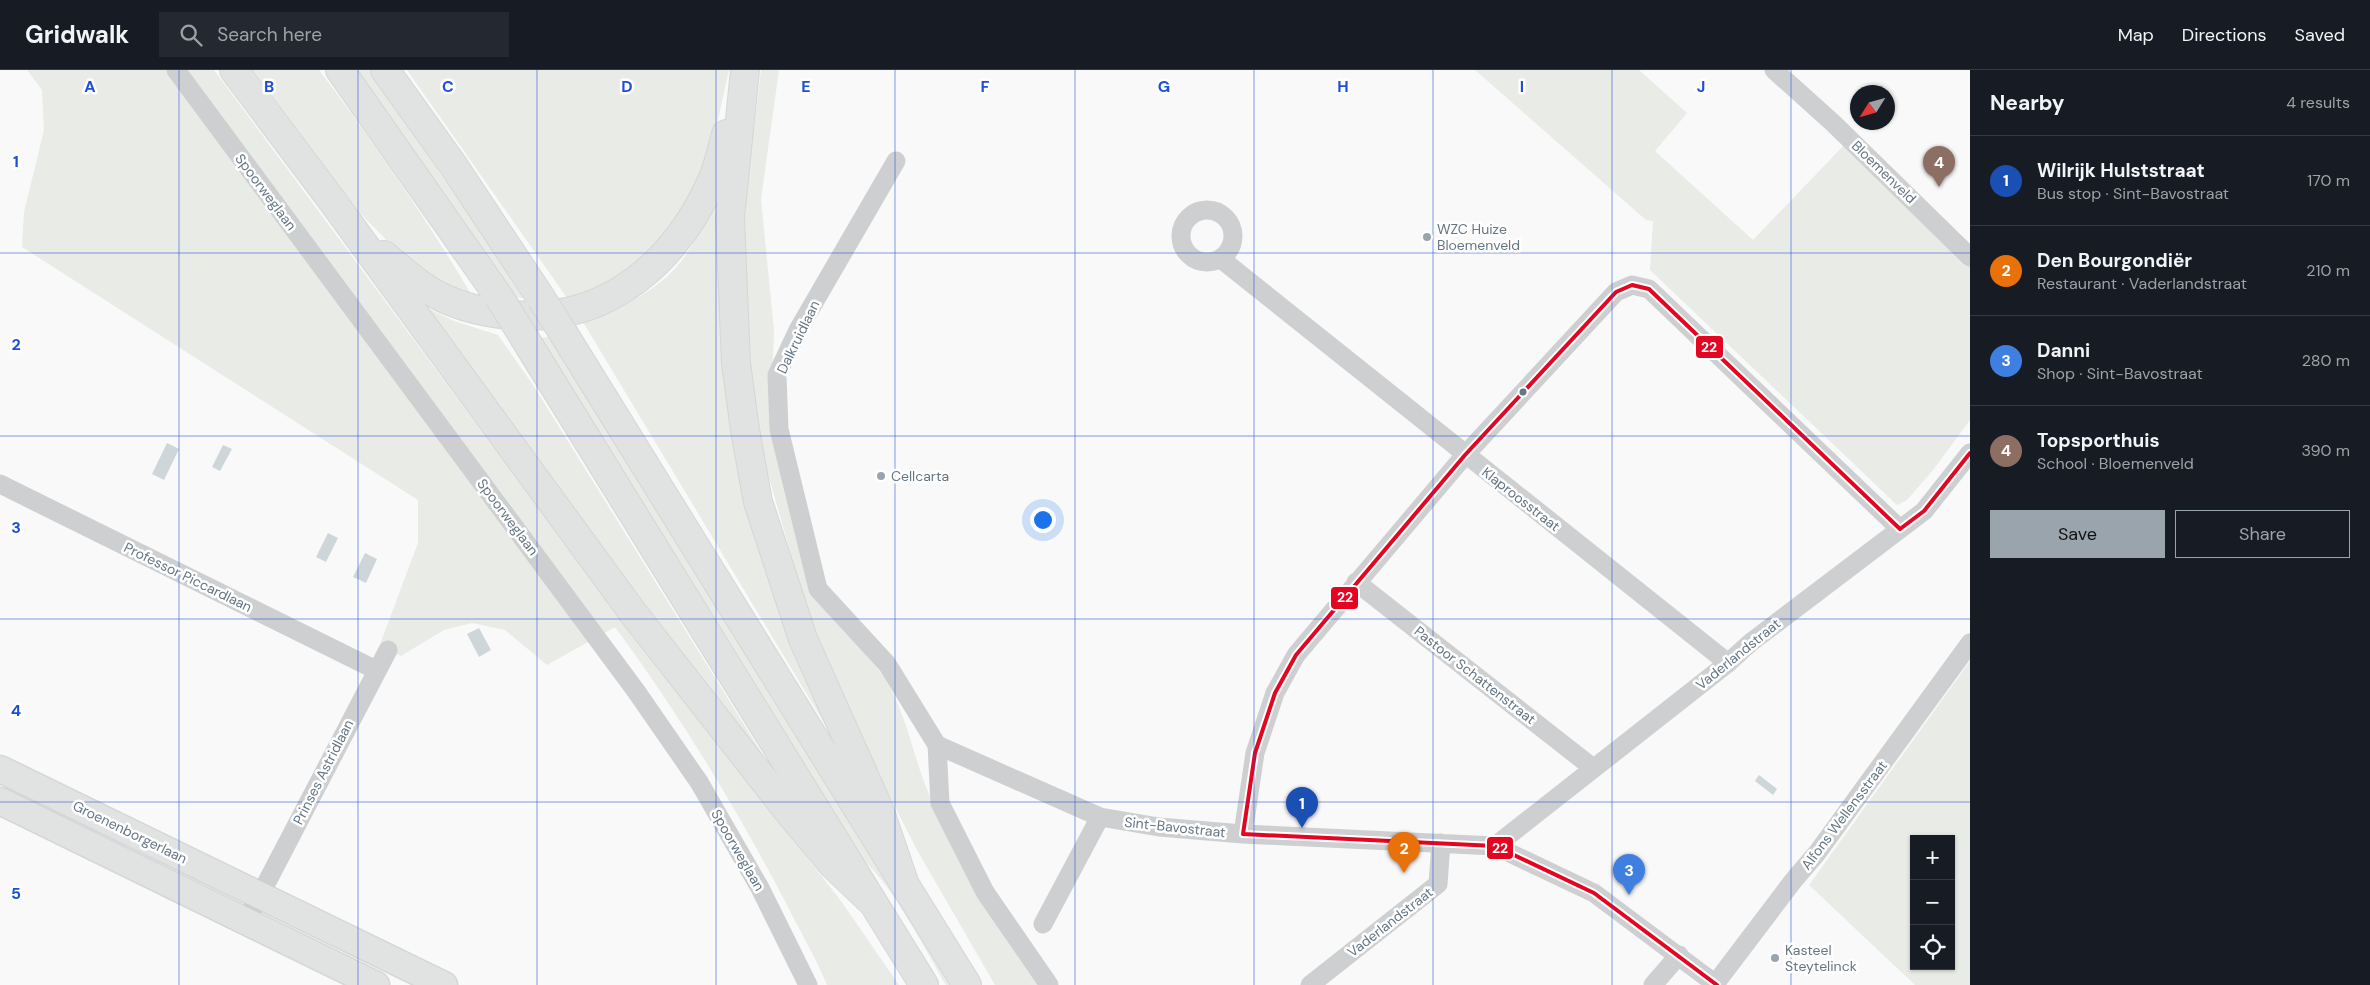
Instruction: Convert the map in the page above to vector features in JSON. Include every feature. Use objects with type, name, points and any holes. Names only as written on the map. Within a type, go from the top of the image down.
[{"type":"highway","points":[[234,70],[333,202],[633,613],[788,811],[832,864],[873,903]]},
{"type":"highway","points":[[340,70],[499,297],[924,985]]},
{"type":"highway","points":[[385,70],[453,165],[541,298],[967,985]]},
{"type":"highway","points":[[333,202],[378,250],[413,280],[443,298],[491,314],[528,317],[558,315],[585,307],[615,294],[642,277],[663,256],[687,227],[714,177],[745,70]]},
{"type":"highway","points":[[745,70],[730,218],[736,363],[758,502],[803,639],[879,809],[905,884]]},
{"type":"street","name":"Spoorweglaan","points":[[176,70],[636,691],[699,782],[760,888],[808,985]]},
{"type":"street","name":"Bloemenveld","points":[[1774,70],[1833,123],[1970,257]]},
{"type":"street","name":"Dalkruidlaan","points":[[896,161],[798,330],[777,375],[779,429],[818,589],[887,664],[937,745]]},
{"type":"street","name":"Klaproosstraat","points":[[1221,258],[1728,663]]},
{"type":"street","points":[[1243,834],[1255,753],[1276,693],[1296,655],[1356,582],[1466,455],[1616,292],[1632,285],[1649,289],[1900,529]]},
{"type":"street","name":"Vaderlandstraat","points":[[1495,846],[1728,663],[1750,642],[1924,511],[1970,453]]},
{"type":"street","name":"Professor Piccardlaan","points":[[0,484],[376,670]]},
{"type":"street","name":"Pastoor Schattenstraat","points":[[1356,582],[1593,768]]},
{"type":"street","name":"Alfons Wellensstraat","points":[[1716,984],[1793,880],[1817,853],[1970,643]]},
{"type":"street","name":"Prinses Astridlaan","points":[[259,895],[388,650]]},
{"type":"street","points":[[937,745],[940,803],[985,892],[1049,985]]},
{"type":"street","name":"Sint-Bavostraat","points":[[937,745],[1100,817],[1159,827],[1243,834],[1495,846],[1594,893],[1716,984]]},
{"type":"street","name":"Groenenborgerlaan","points":[[0,769],[444,985]]},
{"type":"street","points":[[0,801],[376,985]]},
{"type":"street","points":[[1043,924],[1100,817]]},
{"type":"street","name":"Vaderlandstraat","points":[[1310,985],[1438,884],[1441,843]]},
{"type":"street","points":[[246,922],[259,895]]},
{"type":"street","points":[[1653,985],[1679,955]]},
{"type":"shaded area","points":[[27,70],[214,70],[639,644],[841,901],[899,985],[827,985],[769,870],[707,763],[615,627],[547,665],[505,630],[472,623],[444,630],[401,656],[379,647],[418,543],[418,500],[22,247],[24,212],[44,130],[42,90]]},
{"type":"shaded area","points":[[253,70],[319,70],[398,180],[471,294],[445,290],[409,263],[355,208]]},
{"type":"shaded area","points":[[356,70],[369,70],[471,218],[523,298],[511,297],[403,135]]},
{"type":"shaded area","points":[[407,70],[729,70],[717,124],[701,177],[677,224],[651,257],[572,305]]},
{"type":"shaded area","points":[[761,70],[779,70],[761,199],[774,331],[772,384],[819,599],[835,620],[871,659],[886,681],[905,722],[923,780],[952,844],[1007,939],[1038,985],[995,985],[917,850],[864,746],[821,646],[800,586],[764,460],[754,414],[747,350],[743,273],[746,193]]},
{"type":"shaded area","points":[[1475,70],[1639,70],[1687,113],[1655,151],[1753,240],[1847,142],[1970,261],[1970,420],[1933,470],[1907,500],[1897,505],[1650,270],[1653,221],[1646,220]]},
{"type":"shaded area","points":[[721,198],[722,321],[832,736],[583,322],[636,298],[670,274],[680,263]]},
{"type":"shaded area","points":[[425,307],[454,321],[498,335],[533,385],[779,781],[607,561]]},
{"type":"shaded area","points":[[549,337],[954,985],[946,985],[894,897],[869,866],[858,857],[538,338]]},
{"type":"shaded area","points":[[167,443],[179,449],[164,480],[152,474]]},
{"type":"shaded area","points":[[223,445],[232,449],[220,471],[212,467]]},
{"type":"shaded area","points":[[328,533],[338,538],[326,562],[316,557]]},
{"type":"shaded area","points":[[365,553],[377,559],[366,583],[353,577]]},
{"type":"shaded area","points":[[479,628],[491,650],[479,657],[467,634]]},
{"type":"shaded area","points":[[1970,661],[1970,985],[1915,985],[1809,885]]},
{"type":"shaded area","points":[[1759,775],[1777,789],[1773,795],[1755,781]]},
{"type":"transit line","name":"22","points":[[1243,834],[1255,753],[1275,693],[1296,655],[1465,455],[1616,292],[1632,285],[1649,289],[1900,529]]},
{"type":"transit line","name":"22","points":[[1900,529],[1924,511],[1970,453]]},
{"type":"transit line","name":"22","points":[[1243,834],[1495,846],[1594,893],[1717,985]]},
{"type":"place","name":"Topsporthuis","points":[[1939,187]]},
{"type":"place","name":"WZC Huize Bloemenveld","points":[[1427,237]]},
{"type":"place","name":"Cellcarta","points":[[881,476]]},
{"type":"place","name":"Wilrijk Hulststraat","points":[[1302,828]]},
{"type":"place","name":"Den Bourgondiër","points":[[1404,873]]},
{"type":"place","name":"Danni","points":[[1629,895]]},
{"type":"place","name":"Kasteel Steytelinck","points":[[1775,958]]}]
